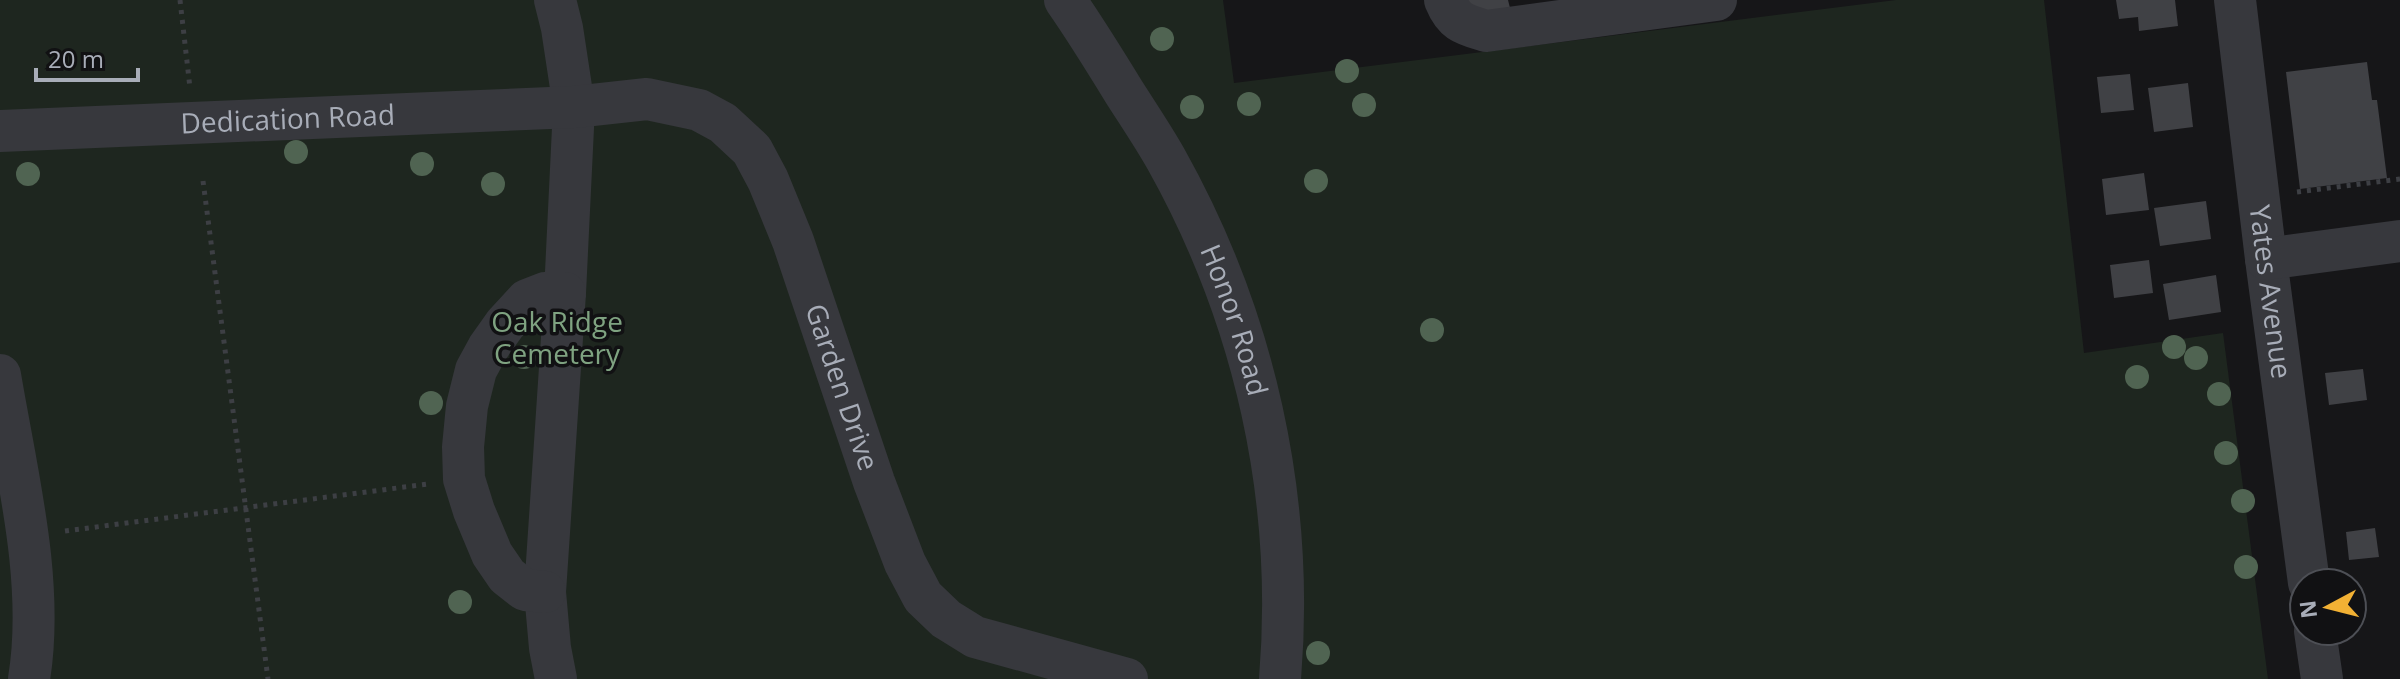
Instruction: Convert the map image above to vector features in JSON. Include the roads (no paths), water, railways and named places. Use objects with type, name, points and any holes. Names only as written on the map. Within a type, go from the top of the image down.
[{"type":"street","points":[[555,0],[574,107],[545,592],[556,679]]},
{"type":"street","name":"Honor Road","points":[[1065,0],[1166,160],[1198,225],[1248,351],[1277,491],[1283,560],[1280,679]]},
{"type":"street","points":[[1445,0],[1452,17],[1486,31],[1716,0]]},
{"type":"street","name":"Yates Avenue","points":[[2235,0],[2307,567]]},
{"type":"street","name":"Garden Drive","points":[[574,107],[647,99],[699,110],[723,123],[752,150],[793,241],[874,482],[905,563],[923,597],[946,619],[975,637],[1127,679]]},
{"type":"street","name":"Dedication Road","points":[[0,131],[574,107]]},
{"type":"street","points":[[2266,259],[2400,241]]},
{"type":"street","points":[[545,592],[525,590],[507,576],[492,554],[464,479],[463,447],[467,406],[476,370],[488,348],[527,300],[545,293],[565,293]]},
{"type":"street","points":[[0,375],[27,536],[32,596],[29,679]]},
{"type":"street","points":[[2317,647],[2322,679]]},
{"type":"park label","name":"Oak Ridge Cemetery","points":[[557,338]]}]
